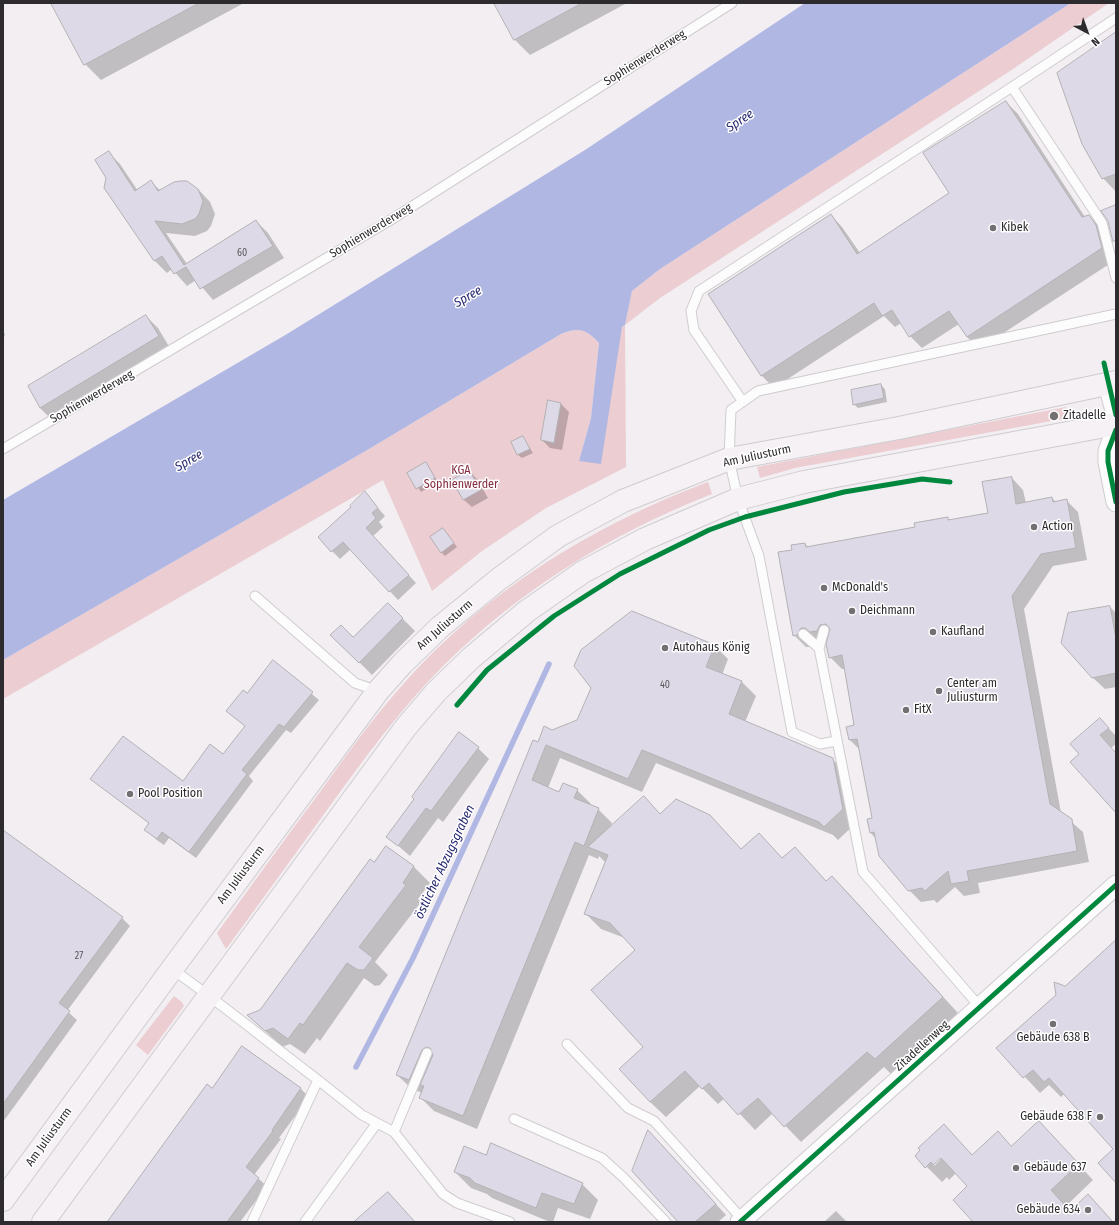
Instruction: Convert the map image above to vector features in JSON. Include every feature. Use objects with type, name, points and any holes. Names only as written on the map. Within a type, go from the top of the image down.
[{"type":"main road","name":"Am Juliusturm","points":[[3,1200],[172,968],[378,691],[402,664],[440,627],[499,579],[558,536],[623,501],[730,459],[899,428],[1112,383]]},
{"type":"main road","points":[[43,1222],[406,726],[436,692],[471,658],[527,611],[583,572],[644,539],[738,499],[804,482],[1116,424]]},
{"type":"street","points":[[1112,383],[1116,415]]},
{"type":"street","points":[[1116,430],[1108,451],[1108,462],[1116,502]]},
{"type":"street","name":"Zitadellenweg","points":[[742,1221],[1116,885]]},
{"type":"lane","name":"Sophienwerderweg","points":[[3,449],[389,221],[732,3]]},
{"type":"lane","points":[[743,402],[694,330],[691,311],[699,291],[1116,18]]},
{"type":"lane","points":[[1012,87],[1102,223],[1116,278]]},
{"type":"lane","points":[[836,741],[820,744],[792,732],[759,556],[738,499],[730,459],[731,410],[758,391],[1116,314]]},
{"type":"lane","points":[[255,596],[355,683],[378,691]]},
{"type":"lane","points":[[824,630],[819,648],[836,741],[863,872],[980,1007]]},
{"type":"lane","points":[[803,634],[819,648]]},
{"type":"lane","points":[[172,968],[362,1114],[394,1132],[442,1194],[457,1203],[510,1222]]},
{"type":"lane","points":[[567,1044],[628,1108],[654,1121],[742,1221]]},
{"type":"lane","points":[[394,1132],[427,1053]]},
{"type":"lane","points":[[252,1222],[318,1080]]},
{"type":"lane","points":[[514,1119],[602,1158],[624,1178],[666,1222]]},
{"type":"lane","points":[[304,1222],[377,1123]]},
{"type":"green space","points":[[1071,3],[1109,3],[1013,69],[660,298],[625,325],[632,291],[660,269]]},
{"type":"green space","name":"KGA Sophienwerder","points":[[625,325],[626,467],[546,508],[482,551],[432,591],[383,480],[3,699],[3,660],[369,449],[561,334],[573,330],[586,332],[599,343],[591,418],[579,461],[622,327]]},
{"type":"green space","points":[[1066,407],[1068,418],[795,468],[760,478],[757,467]]},
{"type":"green space","points":[[708,482],[712,494],[639,526],[569,566],[504,612],[444,665],[399,714],[372,749],[226,949],[217,933],[348,753],[388,701],[431,654],[466,622],[502,593],[541,566],[622,519]]},
{"type":"green space","points":[[174,996],[182,1002],[184,1006],[148,1055],[136,1045]]},
{"type":"water","name":"Spree","points":[[805,3],[1071,3],[660,269],[632,291],[625,325],[622,327],[601,464],[579,461],[591,418],[599,343],[586,332],[573,330],[561,334],[369,449],[3,660],[3,500],[287,334],[585,150]]},
{"type":"building","points":[[51,3],[199,3],[84,65]]},
{"type":"building","points":[[494,3],[582,3],[514,40]]},
{"type":"building","points":[[1116,32],[1116,174],[1102,179],[1082,144],[1057,73]]},
{"type":"building","name":"Kibek","points":[[1006,101],[1082,217],[1089,215],[1096,225],[1102,248],[967,337],[949,311],[909,337],[892,310],[882,316],[874,303],[761,376],[708,294],[831,214],[857,254],[949,193],[923,153]]},
{"type":"building","points":[[109,151],[135,191],[151,180],[158,191],[174,182],[180,181],[187,181],[198,189],[203,201],[199,214],[195,219],[182,224],[155,221],[184,265],[256,220],[273,246],[200,289],[186,267],[174,274],[162,256],[154,261],[104,188],[106,178],[95,160]]},
{"type":"building","points":[[1116,205],[1116,239],[1113,242],[1108,221],[1101,211]]},
{"type":"building","points":[[146,315],[159,336],[40,408],[28,386]]},
{"type":"building","points":[[881,384],[884,398],[853,405],[851,390]]},
{"type":"building","points":[[548,400],[561,403],[554,443],[541,440]]},
{"type":"building","points":[[523,436],[530,449],[517,455],[511,442]]},
{"type":"building","points":[[426,462],[435,478],[416,489],[407,473]]},
{"type":"building","points":[[469,470],[481,490],[463,500],[452,480]]},
{"type":"building","name":"Center am Juliusturm","points":[[1012,477],[1016,504],[1052,497],[1053,502],[1067,499],[1076,548],[1041,554],[1012,596],[1050,804],[1072,819],[1077,851],[967,871],[969,881],[951,884],[948,871],[925,891],[922,888],[908,891],[879,856],[874,832],[870,833],[867,819],[872,818],[857,739],[849,740],[846,727],[854,725],[842,655],[829,658],[826,644],[830,629],[826,624],[820,625],[817,631],[810,632],[805,628],[801,628],[797,635],[793,636],[778,552],[792,550],[791,545],[805,543],[806,547],[915,527],[914,523],[948,517],[948,520],[988,513],[982,482]]},
{"type":"building","points":[[365,491],[378,508],[372,513],[376,518],[366,528],[409,575],[389,592],[343,542],[331,552],[318,537],[351,507],[350,506]]},
{"type":"building","points":[[443,528],[454,543],[441,553],[430,537]]},
{"type":"building","points":[[388,603],[403,618],[359,663],[330,635],[341,625],[353,637]]},
{"type":"building","points":[[1110,606],[1116,638],[1116,673],[1092,678],[1061,643],[1068,613]]},
{"type":"building","points":[[632,611],[715,645],[706,667],[742,681],[729,714],[833,758],[843,809],[824,827],[819,822],[642,750],[628,779],[546,745],[532,780],[559,792],[563,783],[578,789],[574,798],[599,808],[584,846],[575,842],[463,1116],[419,1098],[424,1086],[420,1085],[433,1055],[430,1048],[426,1047],[422,1050],[409,1080],[396,1075],[533,740],[538,742],[544,726],[552,730],[577,720],[591,688],[574,666],[581,650]]},
{"type":"building","points":[[273,660],[313,692],[284,727],[279,724],[242,770],[247,774],[189,852],[162,832],[157,839],[144,830],[149,823],[90,779],[123,736],[183,781],[210,744],[223,754],[245,726],[226,711],[243,690],[247,693]]},
{"type":"building","points":[[1100,718],[1109,728],[1100,735],[1116,753],[1116,813],[1070,762],[1079,754],[1070,744]]},
{"type":"building","points":[[459,732],[479,747],[431,811],[426,808],[398,846],[386,837],[414,799],[412,797]]},
{"type":"building","points":[[644,796],[660,814],[676,799],[710,815],[741,849],[759,833],[782,858],[795,847],[826,881],[832,876],[943,997],[875,1059],[867,1052],[784,1127],[758,1098],[738,1115],[709,1083],[702,1089],[685,1071],[650,1102],[619,1069],[643,1047],[591,990],[635,950],[610,923],[584,914],[608,855],[588,847]]},
{"type":"building","points":[[3,830],[123,917],[59,1003],[70,1011],[3,1104]]},
{"type":"building","points":[[386,846],[414,866],[403,883],[406,885],[359,947],[373,958],[364,970],[358,970],[347,963],[303,1025],[300,1023],[288,1039],[273,1028],[265,1031],[247,1015],[260,1010],[370,859],[374,862]]},
{"type":"building","points":[[1116,940],[1116,1183],[1098,1163],[1113,1149],[1049,1078],[1044,1082],[1033,1070],[1023,1078],[996,1048],[1056,995],[1054,982],[1065,986]]},
{"type":"building","points":[[242,1046],[301,1088],[272,1130],[273,1131],[246,1167],[259,1178],[227,1222],[107,1222],[207,1084],[212,1088]]},
{"type":"building","name":"Gebäude 637","points":[[1039,1121],[1079,1164],[1051,1190],[1070,1211],[1088,1194],[1113,1222],[973,1222],[953,1200],[967,1186],[941,1158],[933,1165],[931,1162],[925,1168],[915,1156],[920,1150],[918,1148],[944,1124],[972,1155],[998,1131],[1011,1146]]},
{"type":"building","points":[[648,1130],[716,1204],[695,1222],[678,1222],[632,1171]]},
{"type":"building","points":[[491,1143],[583,1183],[574,1204],[542,1193],[536,1208],[475,1183],[470,1178],[454,1172],[464,1146],[486,1155]]},
{"type":"building","points":[[388,1192],[415,1222],[354,1222]]},
{"type":"waterway","name":"östlicher Abzugsgraben","points":[[356,1067],[413,958],[549,664]]},
{"type":"cycle path","points":[[1104,363],[1116,415]]},
{"type":"cycle path","points":[[1116,430],[1108,451],[1108,462],[1116,502]]},
{"type":"cycle path","points":[[457,705],[487,670],[554,616],[620,574],[709,530],[745,517],[844,492],[922,479],[950,482]]},
{"type":"cycle path","points":[[740,1222],[1116,885]]},
{"type":"place","name":"Kibek","points":[[993,228]]},
{"type":"place","name":"Zitadelle","points":[[1054,416]]},
{"type":"place","name":"Action","points":[[1034,527]]},
{"type":"place","name":"McDonald's","points":[[824,588]]},
{"type":"place","name":"Deichmann","points":[[852,611]]},
{"type":"place","name":"Kaufland","points":[[933,632]]},
{"type":"place","name":"Autohaus König","points":[[665,648]]},
{"type":"place","name":"Center am Juliusturm","points":[[939,691]]},
{"type":"place","name":"FitX","points":[[906,710]]},
{"type":"place","name":"Pool Position","points":[[130,794]]},
{"type":"place","name":"Gebäude 638 B","points":[[1053,1024]]},
{"type":"place","name":"Gebäude 638 F","points":[[1100,1117]]},
{"type":"place","name":"Gebäude 637","points":[[1016,1168]]},
{"type":"place","name":"Gebäude 634","points":[[1088,1210]]}]
